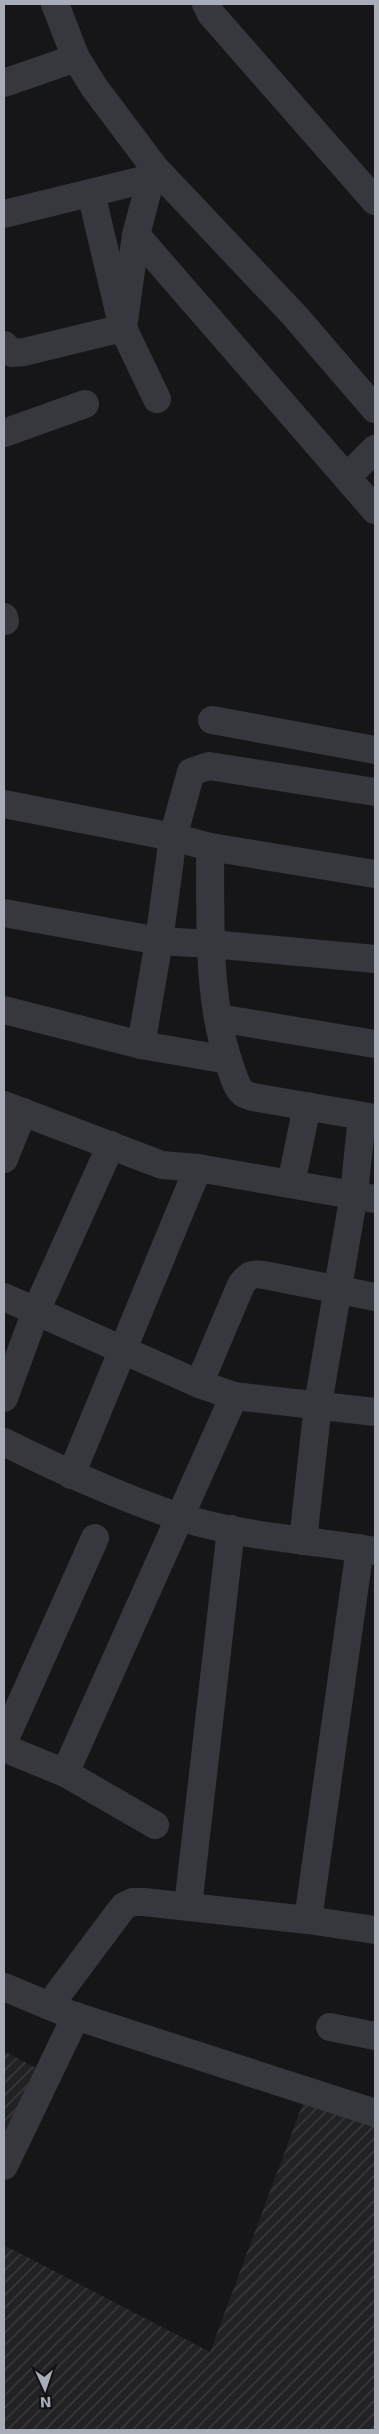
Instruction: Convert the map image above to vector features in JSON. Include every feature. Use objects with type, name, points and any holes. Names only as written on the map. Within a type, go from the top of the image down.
[{"type":"street","points":[[55,4],[76,58],[153,173],[295,316],[375,409]]},
{"type":"street","points":[[206,4],[211,14],[375,202]]},
{"type":"street","points":[[4,83],[76,58]]},
{"type":"street","points":[[344,167],[375,169]]},
{"type":"street","points":[[4,214],[91,193],[153,173]]},
{"type":"street","points":[[123,328],[136,235],[153,173]]},
{"type":"street","points":[[91,193],[123,328],[157,399]]},
{"type":"street","points":[[136,235],[375,510]]},
{"type":"street","points":[[4,346],[12,353],[24,352],[123,328]]},
{"type":"street","points":[[4,433],[85,404]]},
{"type":"street","points":[[348,477],[375,450]]},
{"type":"street","points":[[212,720],[375,750]]},
{"type":"street","points":[[141,1045],[159,941],[173,836],[191,772],[202,766],[209,766],[375,791]]},
{"type":"street","points":[[4,804],[173,836],[210,847],[375,874]]},
{"type":"street","points":[[210,847],[211,944],[218,1018],[228,1060],[237,1085],[244,1094],[369,1117],[365,1196],[337,1290],[318,1404],[303,1541]]},
{"type":"street","points":[[4,913],[159,941],[375,959]]},
{"type":"street","points":[[4,1010],[141,1045],[228,1060]]},
{"type":"street","points":[[218,1018],[375,1044]]},
{"type":"street","points":[[291,1184],[307,1106]]},
{"type":"street","points":[[4,1159],[13,1109],[111,1144],[148,1162],[198,1168],[365,1196]]},
{"type":"street","points":[[4,1398],[36,1311],[111,1144]]},
{"type":"street","points":[[70,1475],[198,1168]]},
{"type":"street","points":[[199,1384],[241,1285],[248,1276],[264,1275],[375,1297]]},
{"type":"street","points":[[4,1297],[199,1384],[234,1396],[318,1404],[375,1412]]},
{"type":"street","points":[[65,1773],[234,1396]]},
{"type":"street","points":[[4,1442],[70,1475],[181,1517],[231,1529],[368,1549],[308,1920]]},
{"type":"street","points":[[188,1906],[231,1529]]},
{"type":"street","points":[[4,1741],[95,1538]]},
{"type":"street","points":[[4,1748],[65,1773],[155,1826]]},
{"type":"street","points":[[50,2006],[124,1906],[133,1902],[188,1906],[375,1930]]},
{"type":"street","points":[[4,1987],[76,2016],[375,2112]]},
{"type":"street","points":[[4,2166],[76,2016]]},
{"type":"street","points":[[330,2027],[375,2036]]},
{"type":"shaded area","points":[[4,2051],[36,2068],[4,2136]]},
{"type":"shaded area","points":[[303,2103],[375,2124],[375,2430],[4,2430],[4,2245],[210,2352]]}]
